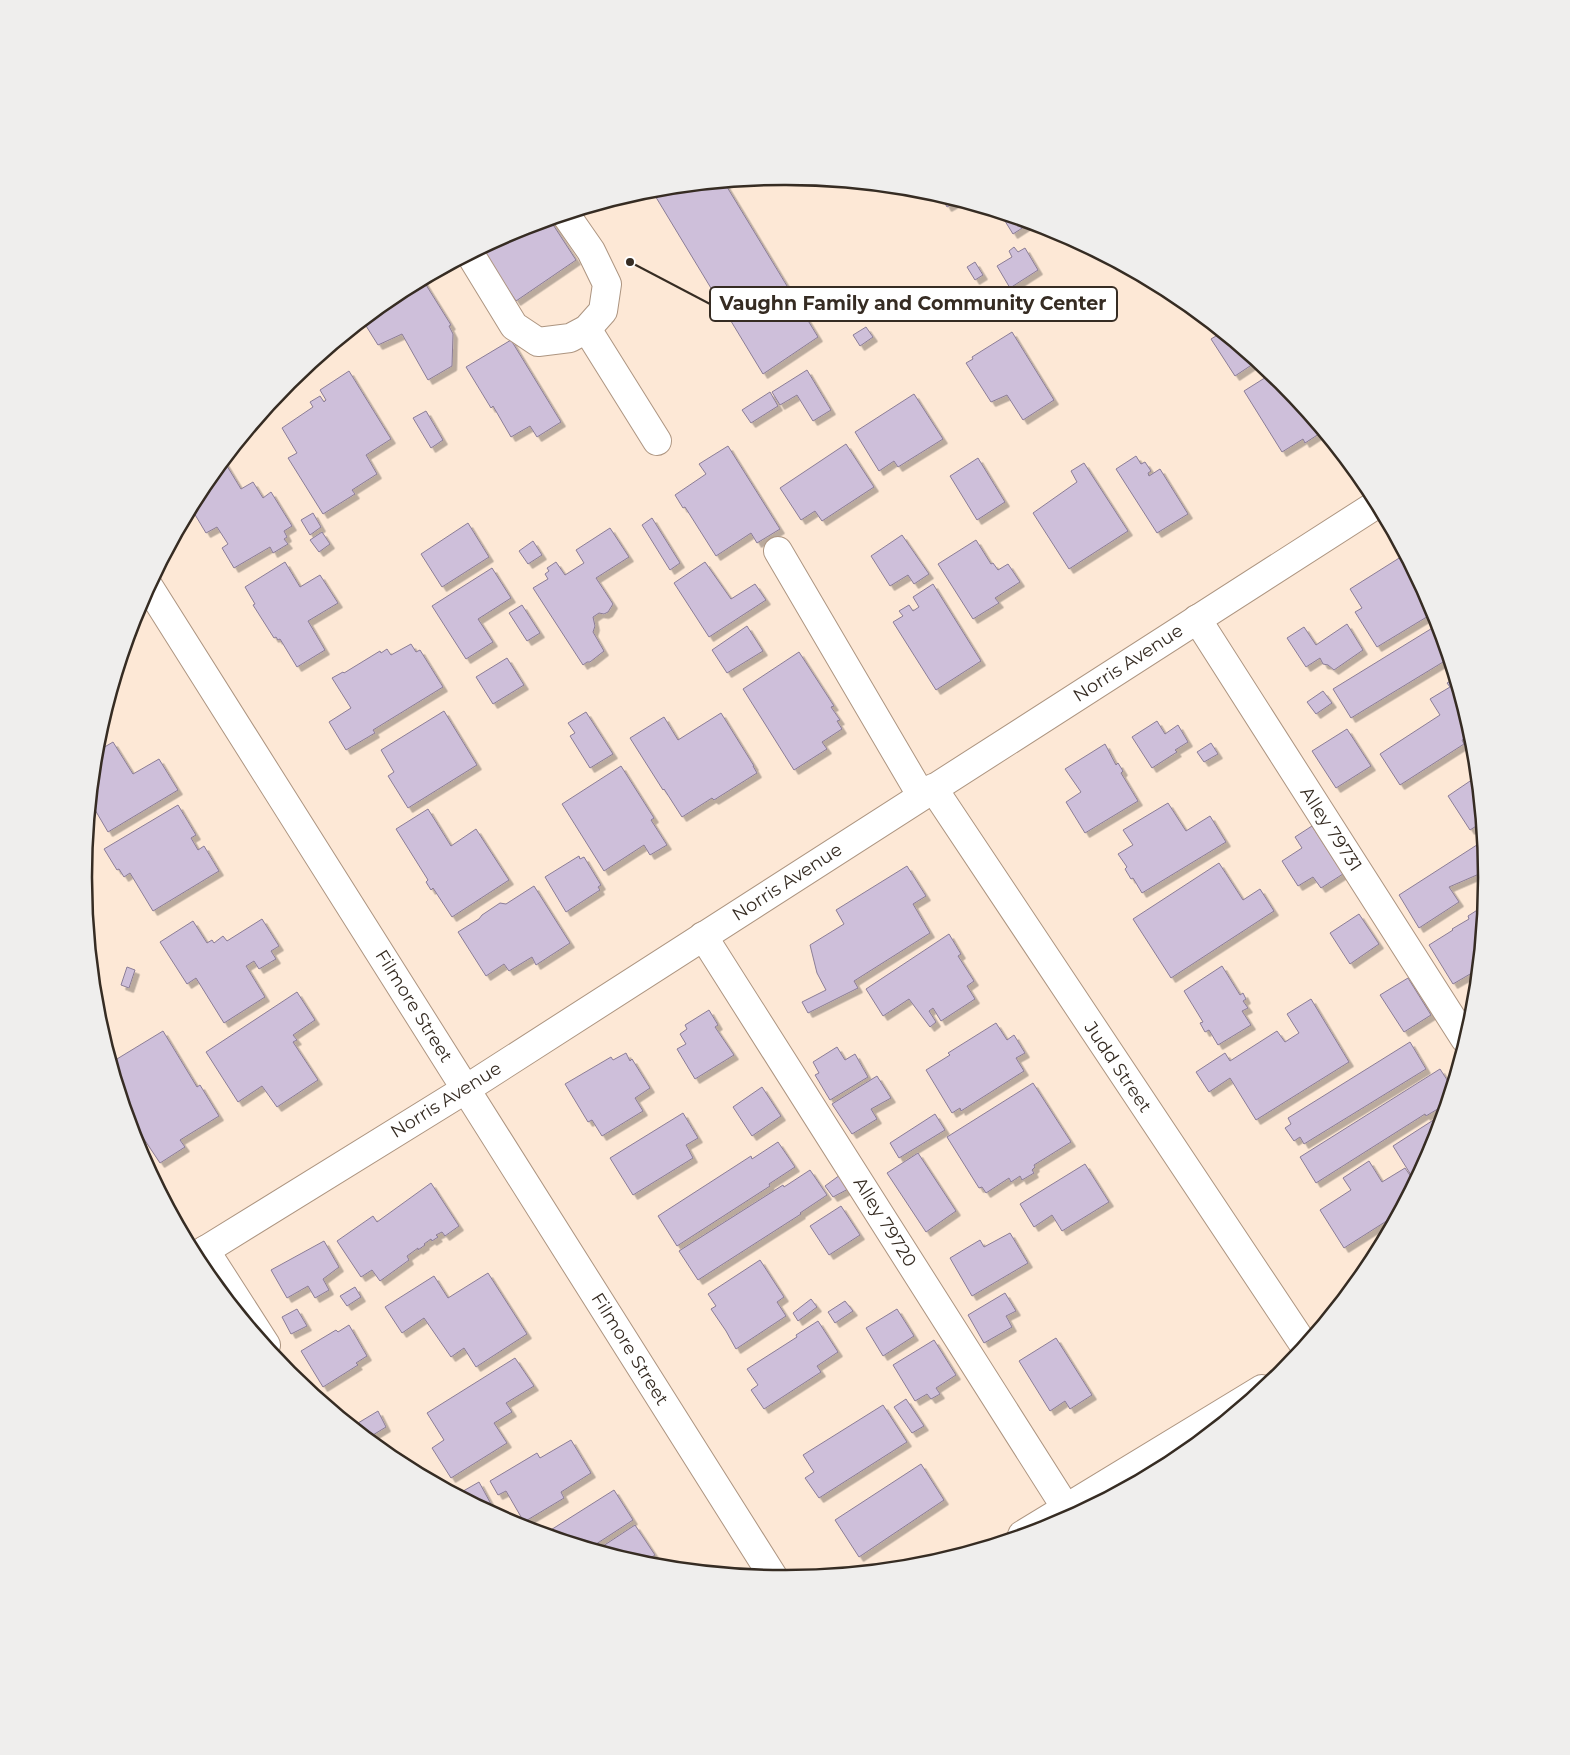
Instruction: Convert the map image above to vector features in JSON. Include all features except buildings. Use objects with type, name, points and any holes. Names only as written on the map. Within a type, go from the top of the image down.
[{"type":"street","points":[[473,259],[514,326],[538,342],[570,338],[587,329],[603,311],[606,284],[591,251],[569,220]]},
{"type":"street","points":[[587,329],[658,441]]},
{"type":"street","name":"Norris Avenue","points":[[203,1252],[466,1089],[1371,508]]},
{"type":"street","name":"Judd Street","points":[[778,551],[927,792],[1300,1340]]},
{"type":"street","name":"Filmore Street","points":[[153,594],[769,1570]]},
{"type":"street","name":"Alley 79731","points":[[1197,619],[1460,1030]]},
{"type":"street","name":"Alley 79720","points":[[703,936],[1067,1509]]},
{"type":"street","points":[[1086,1501],[1222,1414]]},
{"type":"place","name":"Vaughn Family and Community Center","points":[[630,262]]}]
